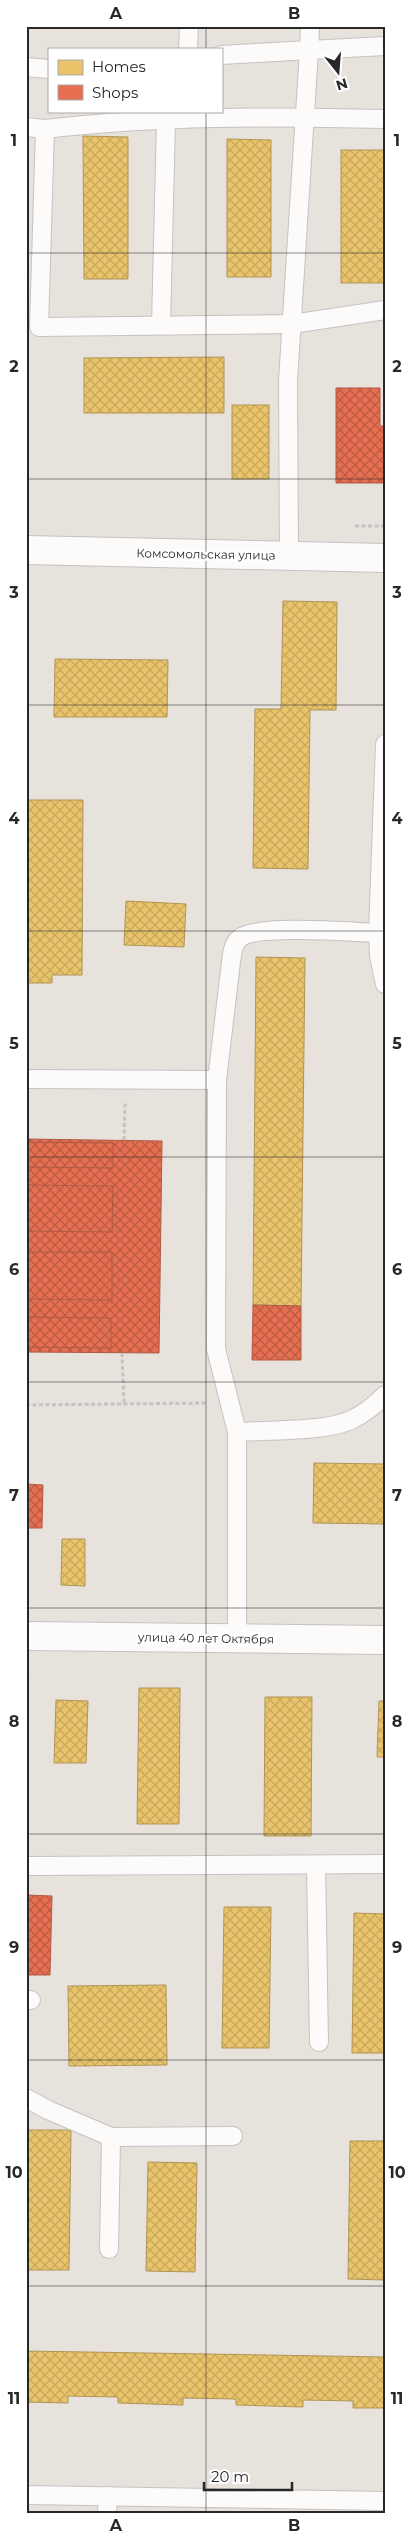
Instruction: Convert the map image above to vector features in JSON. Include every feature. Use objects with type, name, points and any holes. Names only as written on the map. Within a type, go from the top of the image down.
[{"type":"street","name":"Комсомольская улица","points":[[26,550],[385,558]]},
{"type":"street","name":"улица 40 лет Октября","points":[[26,1636],[385,1640]]},
{"type":"lane","points":[[188,48],[189,26]]},
{"type":"lane","points":[[289,555],[288,381],[310,26]]},
{"type":"lane","points":[[222,55],[385,46]]},
{"type":"lane","points":[[26,67],[48,69]]},
{"type":"lane","points":[[26,127],[46,129],[94,124],[304,117],[385,118]]},
{"type":"lane","points":[[162,325],[166,121]]},
{"type":"lane","points":[[46,129],[39,326],[292,324],[385,310]]},
{"type":"lane","points":[[385,744],[378,933],[378,956],[385,984]]},
{"type":"lane","points":[[236,1638],[237,1432],[216,1349],[217,1080],[233,949],[239,938],[249,933],[267,930],[378,933]]},
{"type":"lane","points":[[26,1079],[217,1080]]},
{"type":"lane","points":[[237,1432],[323,1426],[350,1420],[373,1406],[385,1395]]},
{"type":"lane","points":[[26,1866],[385,1864]]},
{"type":"lane","points":[[316,1865],[318,2042]]},
{"type":"lane","points":[[26,2098],[48,2110],[111,2137],[233,2136]]},
{"type":"lane","points":[[109,2249],[111,2137]]},
{"type":"lane","points":[[26,2495],[107,2505],[385,2502]]},
{"type":"path","points":[[124,1140],[126,1080]]},
{"type":"path","points":[[122,1353],[124,1404]]},
{"type":"path","points":[[26,1405],[230,1403]]},
{"type":"path","points":[[26,1666],[29,1678]]},
{"type":"building: Homes","points":[[83,136],[128,137],[128,279],[84,279]]},
{"type":"building: Homes","points":[[227,139],[271,140],[271,277],[227,277]]},
{"type":"building: Homes","points":[[341,150],[385,150],[385,283],[341,283]]},
{"type":"building: Homes","points":[[224,357],[224,413],[84,413],[84,358]]},
{"type":"building: Homes","points":[[232,405],[269,405],[269,479],[232,479]]},
{"type":"building: Homes","points":[[283,601],[337,602],[336,710],[310,710],[308,869],[253,868],[255,709],[281,709]]},
{"type":"building: Homes","points":[[55,659],[168,660],[167,717],[54,717]]},
{"type":"building: Homes","points":[[26,800],[83,800],[82,975],[52,975],[52,983],[26,983]]},
{"type":"building: Homes","points":[[126,901],[186,904],[184,947],[124,945]]},
{"type":"building: Homes","points":[[256,957],[305,958],[301,1306],[253,1305]]},
{"type":"building: Homes","points":[[314,1463],[385,1464],[385,1524],[313,1523]]},
{"type":"building: Homes","points":[[62,1539],[85,1539],[85,1586],[61,1585]]},
{"type":"building: Homes","points":[[139,1688],[180,1688],[179,1824],[137,1824]]},
{"type":"building: Homes","points":[[265,1697],[312,1697],[311,1836],[264,1836]]},
{"type":"building: Homes","points":[[56,1700],[88,1701],[86,1763],[54,1763]]},
{"type":"building: Homes","points":[[379,1701],[385,1701],[385,1757],[377,1757]]},
{"type":"building: Homes","points":[[224,1907],[271,1907],[269,2048],[222,2048]]},
{"type":"building: Homes","points":[[354,1913],[385,1914],[385,2053],[352,2053]]},
{"type":"building: Homes","points":[[166,1985],[167,2065],[69,2066],[68,1986]]},
{"type":"building: Homes","points":[[26,2130],[71,2130],[69,2270],[26,2270]]},
{"type":"building: Homes","points":[[350,2141],[385,2141],[385,2280],[348,2279]]},
{"type":"building: Homes","points":[[148,2162],[197,2163],[195,2272],[146,2271]]},
{"type":"building: Homes","points":[[26,2351],[385,2357],[385,2408],[353,2408],[353,2401],[303,2400],[303,2407],[236,2405],[236,2399],[183,2398],[183,2405],[118,2403],[118,2397],[68,2396],[68,2403],[26,2402]]},
{"type":"building: Shops","points":[[336,388],[380,388],[380,426],[385,426],[385,483],[336,483]]},
{"type":"building: Shops","points":[[26,1139],[162,1141],[159,1353],[26,1352]]},
{"type":"building: Shops","points":[[26,1142],[113,1143],[113,1168],[26,1167]]},
{"type":"building: Shops","points":[[26,1185],[113,1186],[112,1232],[26,1231]]},
{"type":"building: Shops","points":[[26,1252],[112,1252],[112,1300],[26,1299]]},
{"type":"building: Shops","points":[[253,1305],[301,1306],[301,1360],[252,1360]]},
{"type":"building: Shops","points":[[26,1317],[111,1318],[111,1348],[26,1347]]},
{"type":"building: Shops","points":[[26,1484],[43,1485],[42,1528],[26,1528]]},
{"type":"building: Shops","points":[[26,1895],[52,1896],[50,1975],[26,1975]]}]
